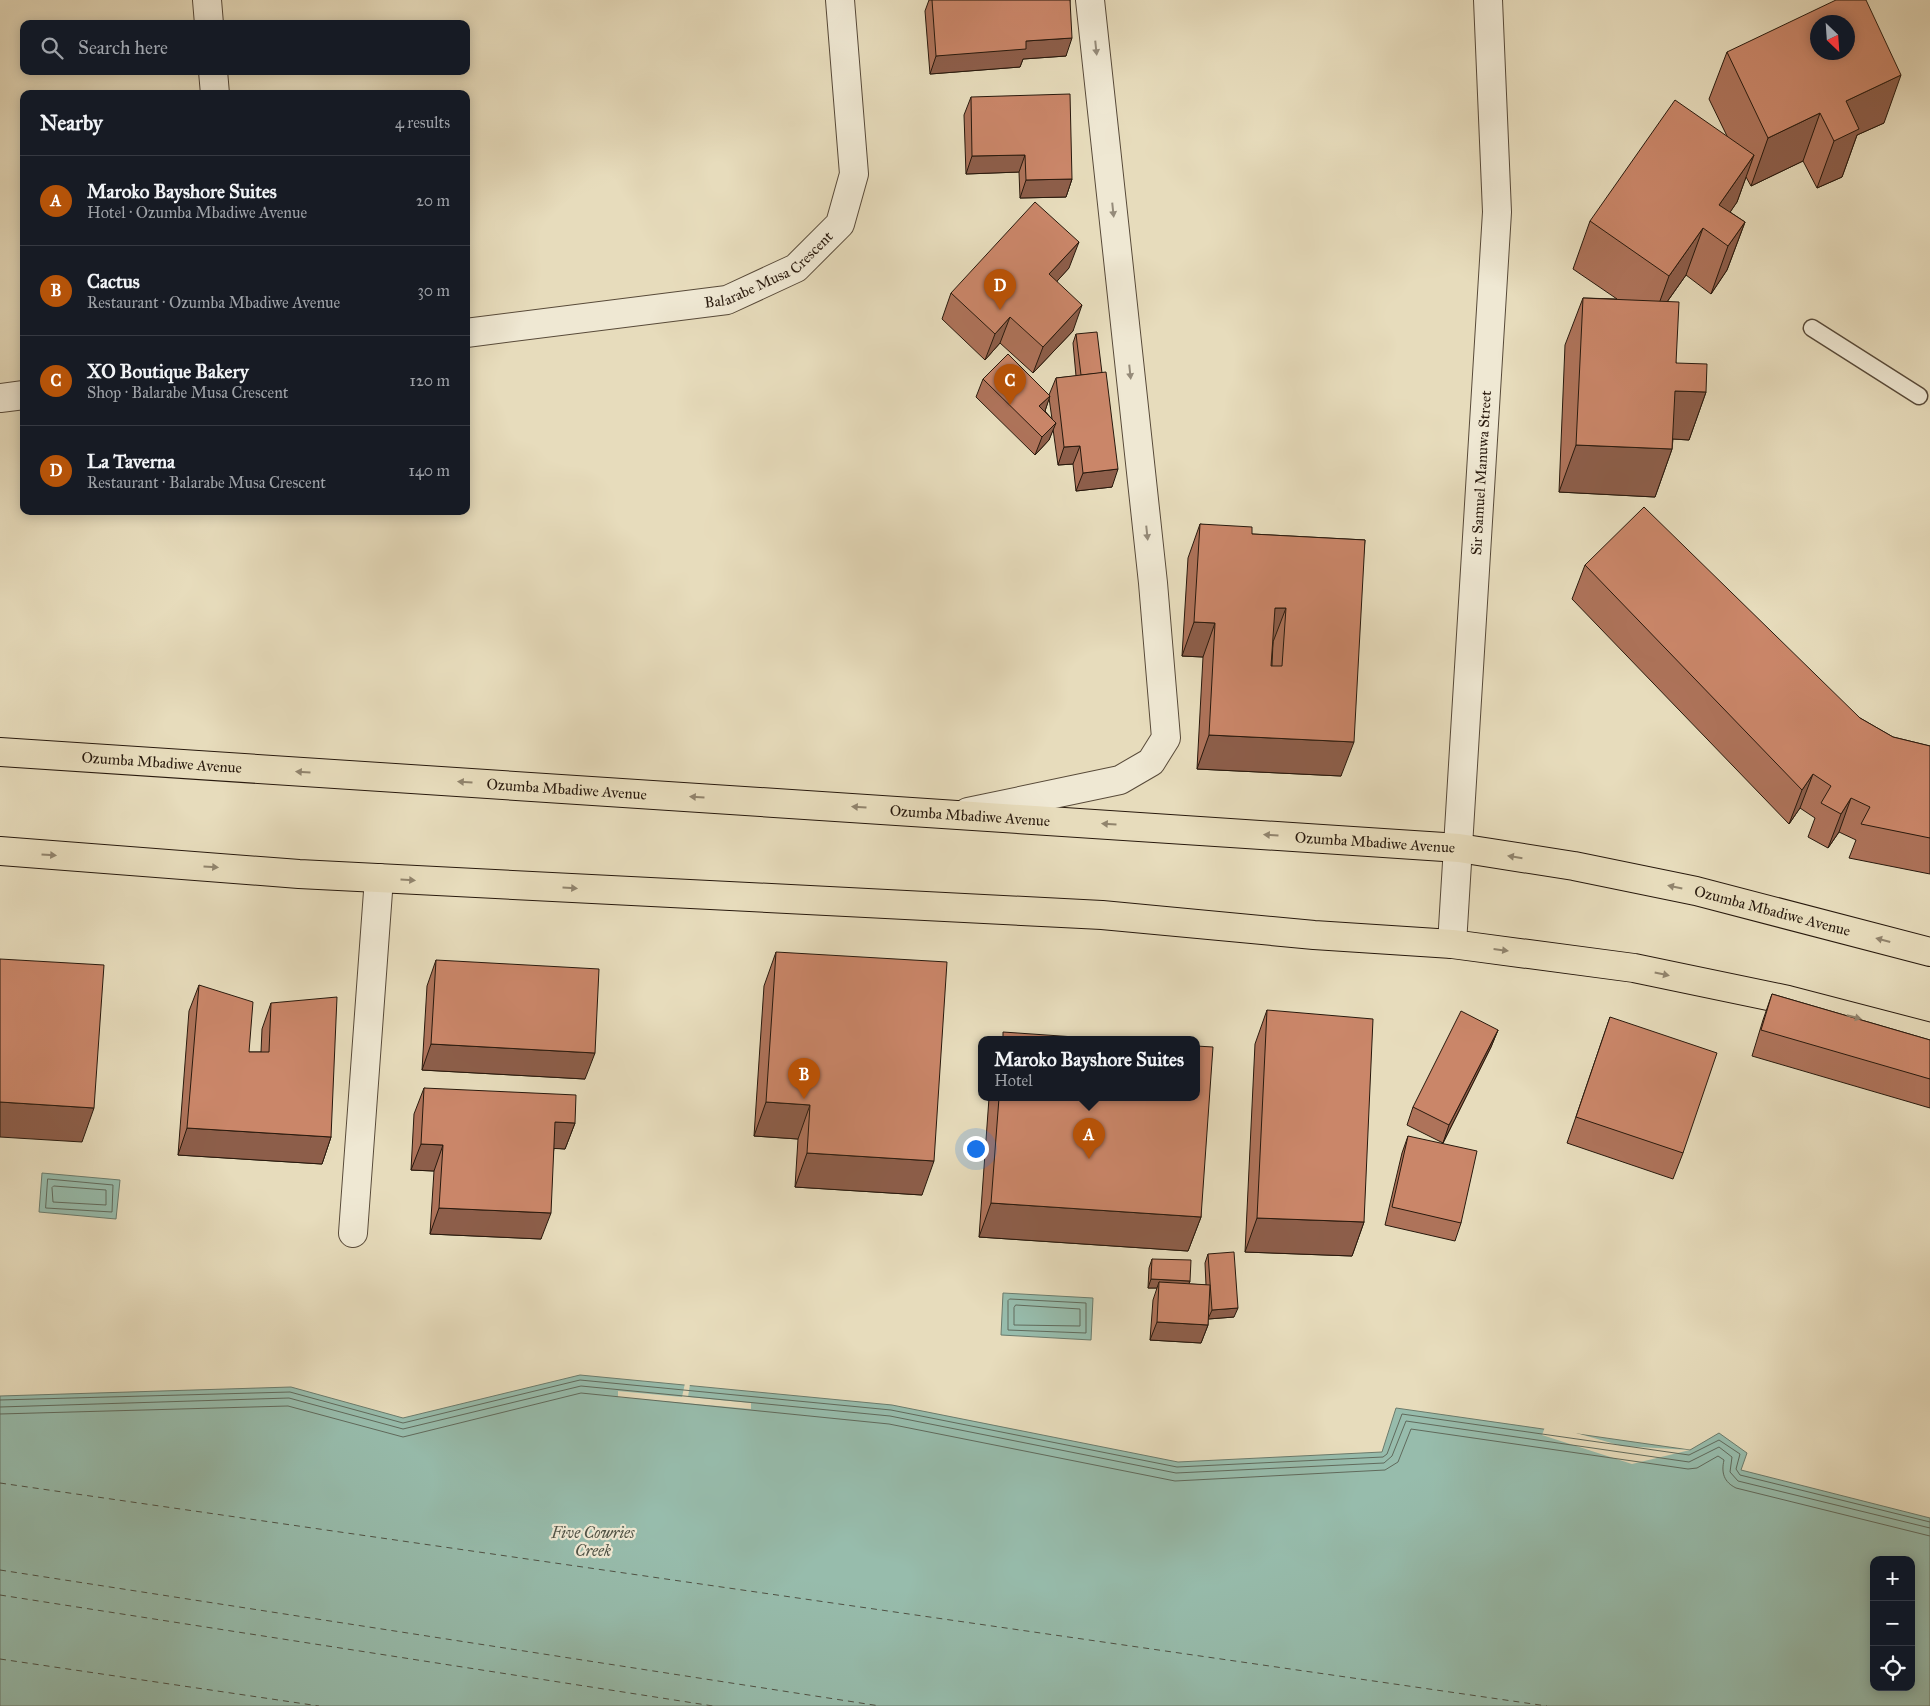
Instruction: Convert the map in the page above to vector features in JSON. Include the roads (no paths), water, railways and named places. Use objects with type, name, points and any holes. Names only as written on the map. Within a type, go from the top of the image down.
[{"type":"highway","name":"Ozumba Mbadiwe Avenue","points":[[0,752],[1459,848],[1574,866],[1696,891],[1930,952]]},
{"type":"highway","points":[[0,851],[379,878],[1102,915],[1314,935],[1452,944],[1634,968],[1788,1000],[1930,1037]]},
{"type":"street","points":[[207,0],[209,20]]},
{"type":"street","name":"Balarabe Musa Crescent","points":[[470,332],[727,300],[796,268],[840,224],[854,174],[840,0]]},
{"type":"street","points":[[960,814],[1120,780],[1150,762],[1166,738],[1152,573],[1090,0]]},
{"type":"street","name":"Sir Samuel Manuwa Street","points":[[1452,944],[1498,212],[1488,0]]},
{"type":"street","points":[[213,75],[215,90]]},
{"type":"street","points":[[0,398],[20,396]]},
{"type":"street","points":[[353,1233],[379,878]]},
{"type":"lane","points":[[1812,328],[1919,396]]},
{"type":"water","points":[[42,1173],[120,1180],[116,1219],[39,1212]]},
{"type":"water","points":[[1003,1293],[1093,1298],[1091,1340],[1001,1335]]},
{"type":"water","name":"Five Cowries Creek","points":[[580,1375],[892,1405],[1178,1462],[1382,1452],[1396,1408],[1690,1450],[1719,1433],[1747,1453],[1741,1470],[1930,1518],[1930,1706],[0,1706],[0,1396],[291,1387],[403,1418]]},
{"type":"place","name":"La Taverna","points":[[1000,310]]},
{"type":"place","name":"XO Boutique Bakery","points":[[1010,405]]},
{"type":"place","name":"Cactus","points":[[804,1099]]},
{"type":"place","name":"Maroko Bayshore Suites","points":[[1089,1159]]}]
